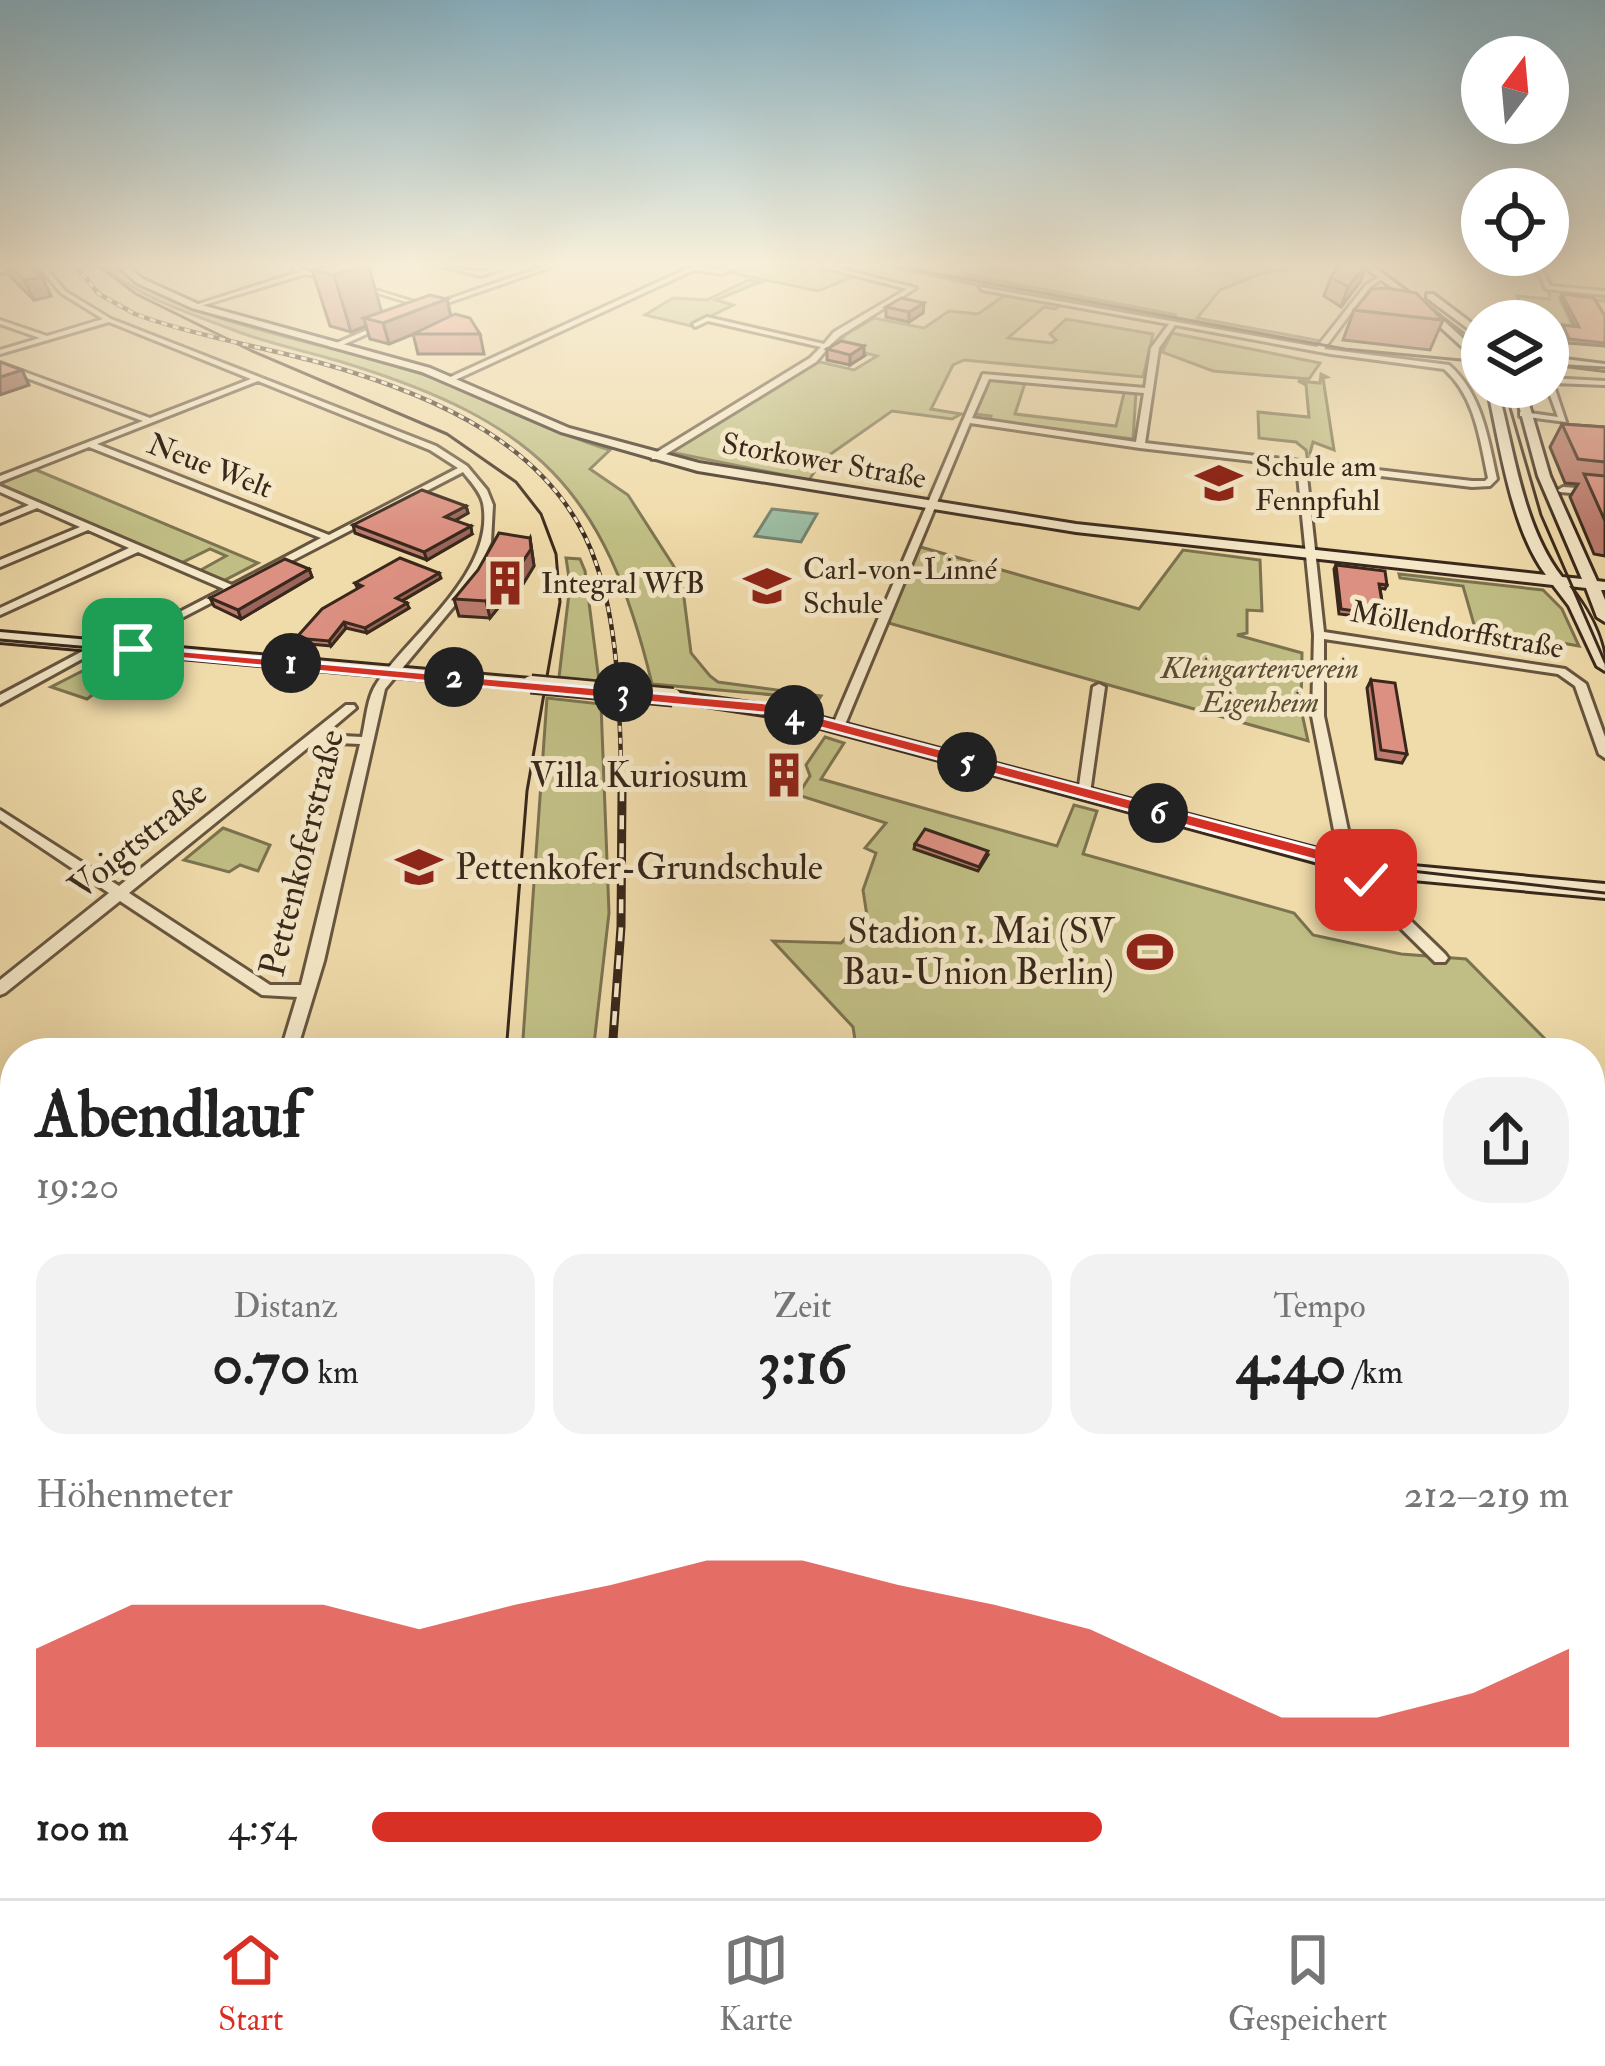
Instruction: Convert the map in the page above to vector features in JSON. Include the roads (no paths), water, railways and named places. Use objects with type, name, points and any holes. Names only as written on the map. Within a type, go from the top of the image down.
[{"type":"main road","name":"Storkower Straße","points":[[356,353],[450,379],[544,422],[655,457],[929,506],[1313,556],[1598,585]]},
{"type":"main road","name":"Möllendorffstraße","points":[[1497,408],[1524,513],[1605,666]]},
{"type":"main road","name":"Möllendorffstraße","points":[[1522,408],[1557,517],[1598,585],[1605,617]]},
{"type":"main road","points":[[0,638],[766,708],[1355,864],[1605,891]]},
{"type":"street","points":[[191,353],[397,430],[464,468],[482,490],[488,505],[486,545],[461,592],[389,671]]},
{"type":"street","points":[[450,379],[508,353]]},
{"type":"street","points":[[655,457],[818,353]]},
{"type":"street","points":[[1140,446],[1154,353]]},
{"type":"street","points":[[966,420],[1140,446],[1472,484],[1493,479],[1474,406],[1454,371],[1338,353]]},
{"type":"street","points":[[0,365],[144,418]]},
{"type":"street","points":[[838,727],[966,420],[991,374],[1148,391]]},
{"type":"street","points":[[0,474],[252,377]]},
{"type":"street","points":[[1569,377],[1605,383]]},
{"type":"street","points":[[1523,414],[1563,419],[1560,408]]},
{"type":"street","name":"Neue Welt","points":[[83,442],[326,537]]},
{"type":"street","points":[[1301,464],[1319,635],[1318,716],[1346,856],[1370,889],[1440,958]]},
{"type":"street","points":[[118,648],[464,468]]},
{"type":"street","points":[[0,489],[228,587]]},
{"type":"street","points":[[1563,490],[1605,493]]},
{"type":"street","points":[[0,520],[36,505]]},
{"type":"street","points":[[0,564],[87,526]]},
{"type":"street","points":[[0,612],[138,548]]},
{"type":"street","name":"Möllendorffstraße","points":[[1319,635],[1562,671],[1580,684],[1605,754]]},
{"type":"street","points":[[0,700],[98,646]]},
{"type":"street","name":"Pettenkoferstraße","points":[[292,1038],[380,688],[389,671]]},
{"type":"street","points":[[1084,793],[1099,687]]},
{"type":"street","name":"Voigtstraße","points":[[0,988],[350,708]]},
{"type":"street","points":[[313,738],[367,741]]},
{"type":"street","points":[[0,814],[267,991],[307,991]]},
{"type":"tram line","points":[[256,353],[447,434],[516,482],[541,514],[556,554],[560,602],[545,688]]},
{"type":"tram line","points":[[1383,353],[1461,360]]},
{"type":"tram line","points":[[1569,366],[1605,368]]},
{"type":"tram line","points":[[1510,408],[1541,515],[1605,662]]},
{"type":"tram line","points":[[0,640],[545,688]]},
{"type":"tram line","points":[[507,1038],[527,791],[545,688]]},
{"type":"tram line","points":[[545,688],[727,704],[1332,862],[1605,893]]},
{"type":"railway","points":[[277,353],[363,376],[447,409],[522,457],[553,488],[578,524],[605,593],[615,650],[622,792]]},
{"type":"railway","points":[[613,1038],[621,927],[622,792]]},
{"type":"place","name":"Schule am Fennpfuhl","points":[[1219,483]]},
{"type":"place","name":"Integral WfB","points":[[505,583]]},
{"type":"place","name":"Carl-von-Linné Schule","points":[[767,586]]},
{"type":"place","name":"Villa Kuriosum","points":[[784,775]]},
{"type":"place","name":"Pettenkofer-Grundschule","points":[[419,867]]},
{"type":"place","name":"Stadion 1. Mai (SV Bau-Union Berlin)","points":[[1150,952]]},
{"type":"park label","name":"Kleingartenverein Eigenheim","points":[[1260,685]]}]
